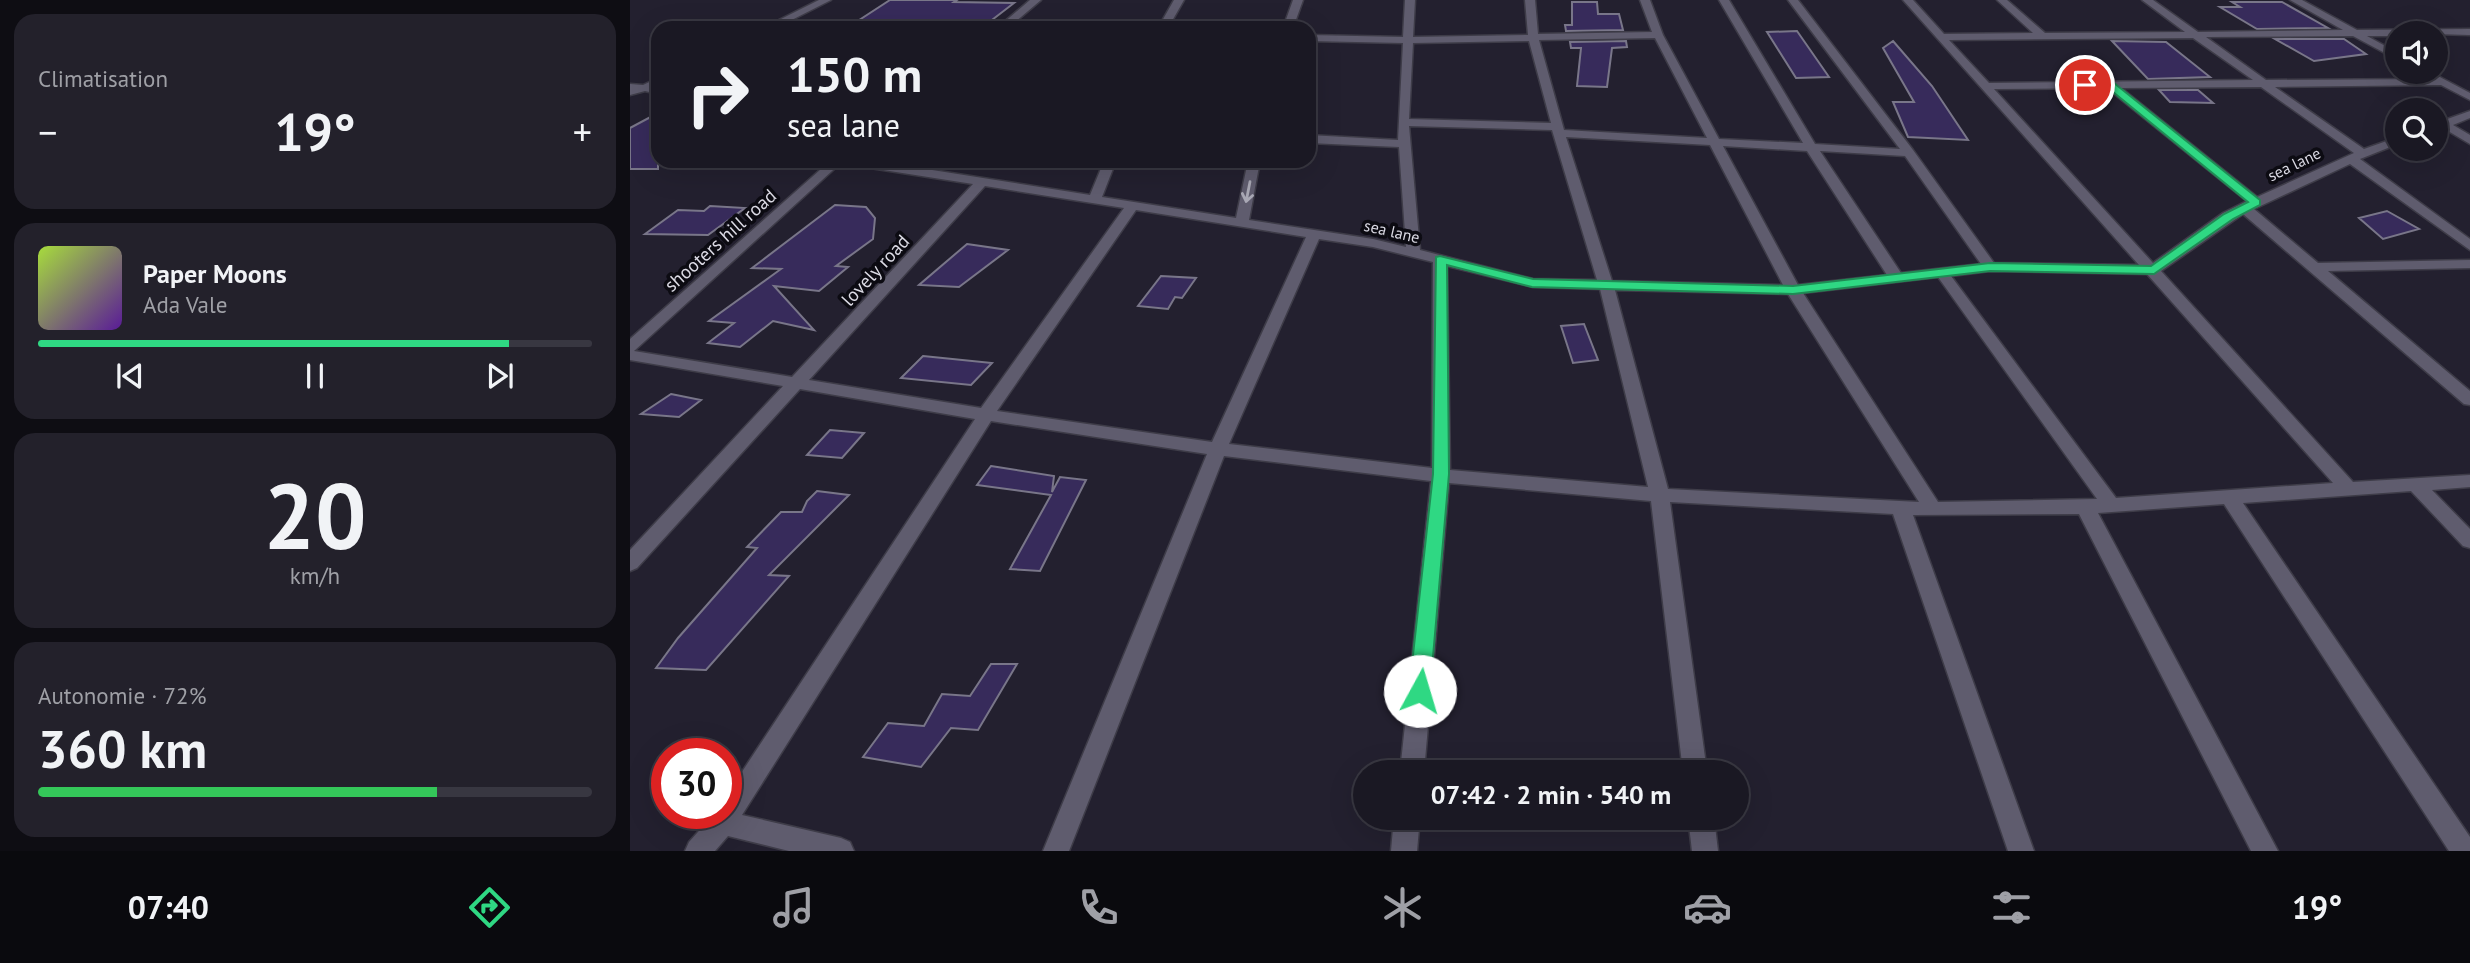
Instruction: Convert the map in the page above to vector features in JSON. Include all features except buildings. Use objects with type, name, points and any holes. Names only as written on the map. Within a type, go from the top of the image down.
[{"type":"street","points":[[782,21],[826,0]]},
{"type":"street","points":[[1010,21],[1036,0]]},
{"type":"street","points":[[1167,21],[1179,0]]},
{"type":"street","points":[[1290,21],[1298,0]]},
{"type":"street","points":[[1410,0],[1403,122],[1413,253]]},
{"type":"street","points":[[1530,0],[1533,37],[1558,130],[1606,285],[1660,496],[1693,760]]},
{"type":"street","points":[[1645,0],[1658,35],[1793,290],[1933,509]]},
{"type":"street","points":[[1724,0],[1812,149],[1897,278]]},
{"type":"street","points":[[1793,0],[1909,153],[1990,267]]},
{"type":"street","points":[[1908,0],[2346,486]]},
{"type":"street","points":[[2002,0],[2042,36]]},
{"type":"street","points":[[2147,0],[2264,84],[2470,246]]},
{"type":"street","points":[[2295,0],[2385,50]]},
{"type":"street","points":[[1942,37],[2470,32]]},
{"type":"street","points":[[1316,38],[1406,40],[1658,35]]},
{"type":"street","points":[[1985,86],[2385,83]]},
{"type":"street","points":[[2447,84],[2470,97]]},
{"type":"street","points":[[645,88],[651,85]]},
{"type":"street","points":[[2110,85],[2470,400]]},
{"type":"street","points":[[630,89],[651,89]]},
{"type":"street","points":[[2448,122],[2470,114]]},
{"type":"street","points":[[1403,122],[1909,153]]},
{"type":"street","points":[[2448,129],[2470,140]]},
{"type":"street","points":[[1316,139],[1404,144]]},
{"type":"street","name":"sea lane","points":[[895,168],[1373,243],[1532,283],[1793,290],[1990,267],[2154,270],[2228,216],[2356,155],[2385,145]]},
{"type":"street","name":"shooters hill road","points":[[630,347],[829,168]]},
{"type":"street","points":[[1094,201],[1107,168]]},
{"type":"street","points":[[1242,223],[1253,168]]},
{"type":"street","name":"lovely road","points":[[630,563],[982,182]]},
{"type":"street","points":[[742,793],[987,413],[1132,206]]},
{"type":"street","points":[[1056,851],[1217,449],[1314,234]]},
{"type":"street","points":[[1413,760],[1441,474],[1440,260]]},
{"type":"street","points":[[2315,267],[2470,264]]},
{"type":"street","points":[[1942,273],[2111,505]]},
{"type":"street","points":[[630,328],[650,329]]},
{"type":"street","points":[[630,355],[1217,449],[1660,496],[1933,509],[2085,507],[2346,486],[2470,481]]},
{"type":"street","points":[[2415,483],[2470,541]]},
{"type":"street","points":[[2228,496],[2464,851]]},
{"type":"street","points":[[1900,507],[2021,851]]},
{"type":"street","points":[[2085,507],[2265,851]]},
{"type":"street","points":[[742,828],[841,851]]},
{"type":"street","points":[[698,851],[718,829]]},
{"type":"street","points":[[1404,851],[1406,830]]},
{"type":"street","points":[[1703,830],[1705,851]]},
{"type":"route","points":[[1420,691],[1441,474],[1440,260],[1532,283],[1793,290],[1990,267],[2154,270],[2228,216],[2256,202],[2110,85],[2085,85]]}]
